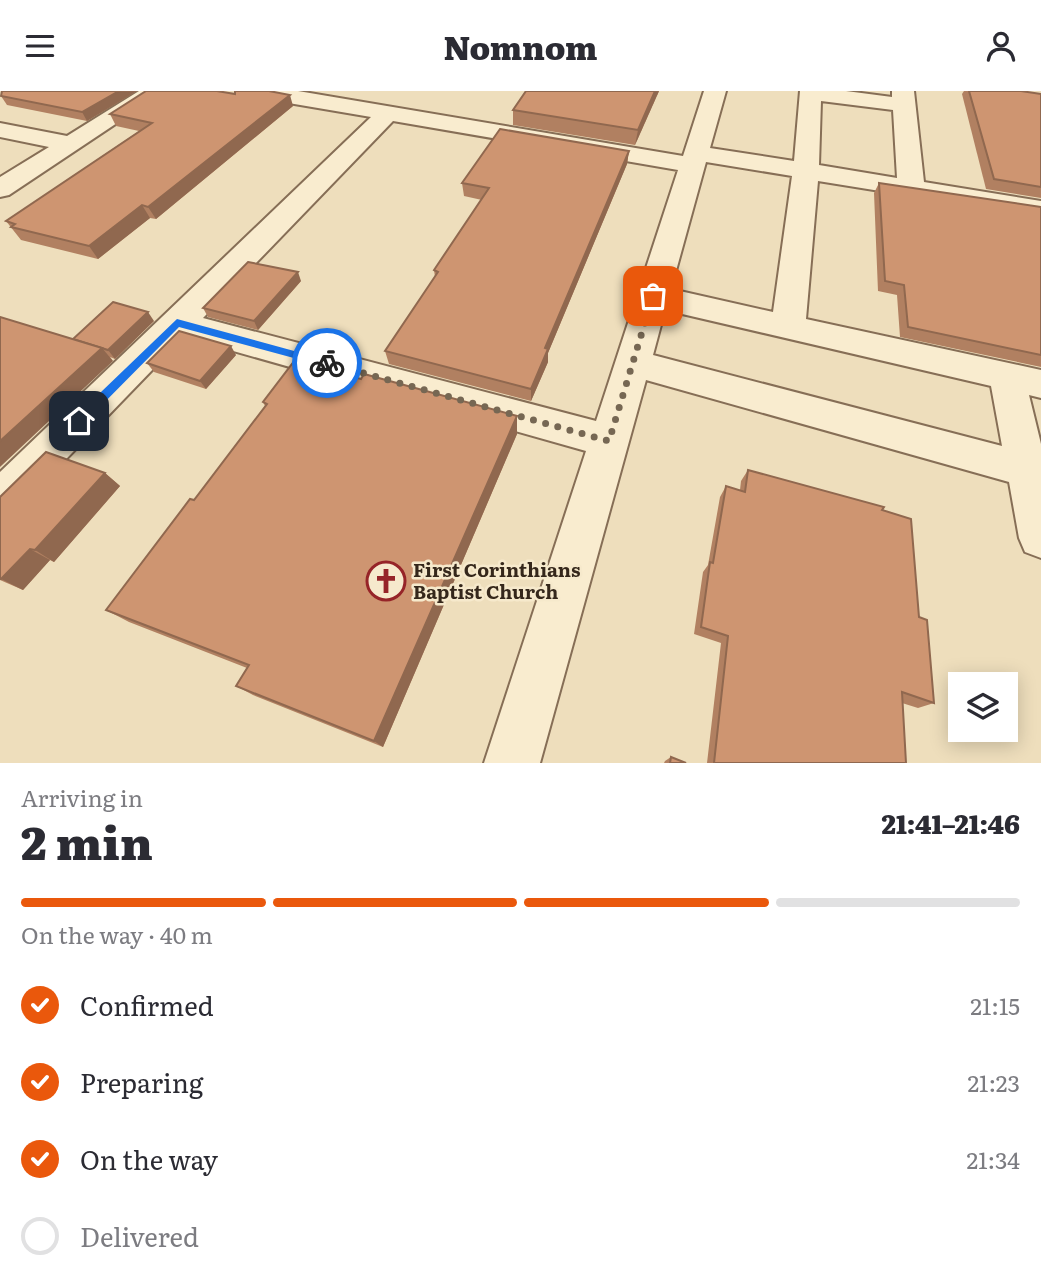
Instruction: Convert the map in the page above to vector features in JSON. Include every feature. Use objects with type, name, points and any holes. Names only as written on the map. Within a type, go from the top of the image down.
[{"type":"street","points":[[0,189],[154,91]]},
{"type":"street","points":[[259,91],[694,159],[806,171],[1041,209]]},
{"type":"street","points":[[512,763],[715,91]]},
{"type":"street","points":[[788,327],[806,171],[810,93],[904,98],[911,188]]},
{"type":"street","points":[[0,499],[388,113]]},
{"type":"street","points":[[0,129],[71,144]]},
{"type":"street","points":[[653,296],[1024,380],[1026,470],[1041,538]]},
{"type":"street","points":[[177,323],[609,441]]},
{"type":"street","points":[[633,363],[1026,470]]},
{"type":"building","points":[[2,91],[119,91],[82,112],[1,96]]},
{"type":"building","points":[[146,91],[217,91],[235,94],[235,91],[269,91],[290,95],[148,207],[142,205],[89,246],[11,227],[15,224],[6,221],[152,123],[110,114]]},
{"type":"building","points":[[526,91],[655,91],[638,130],[513,110]]},
{"type":"building","points":[[969,91],[1021,91],[1041,94],[1041,187],[994,179]]},
{"type":"building","points":[[500,129],[629,151],[545,348],[548,349],[531,389],[385,351],[438,272],[434,270],[489,188],[462,183]]},
{"type":"building","points":[[879,183],[1041,207],[1041,355],[908,327],[904,285],[885,281]]},
{"type":"building","points":[[248,262],[298,272],[254,321],[203,308]]},
{"type":"building","points":[[113,302],[148,312],[108,350],[73,339]]},
{"type":"building","points":[[0,317],[102,348],[0,441]]},
{"type":"building","points":[[179,331],[231,346],[200,381],[147,363]]},
{"type":"building","points":[[295,360],[361,379],[364,374],[517,416],[374,741],[236,686],[249,665],[106,610],[190,499],[194,500],[267,404],[263,402]]},
{"type":"building","points":[[46,452],[105,473],[35,550],[30,549],[0,579],[0,497]]},
{"type":"building","points":[[748,470],[884,507],[882,510],[911,519],[919,617],[927,620],[934,703],[902,692],[906,763],[714,763],[728,636],[701,627],[710,562],[713,563],[726,486],[745,492]]},
{"type":"building","points":[[671,757],[686,763],[670,763]]},
{"type":"way so far","points":[[327,363],[609,441],[653,296]]},
{"type":"place","name":"First Corinthians Baptist Church","points":[[386,581]]},
{"type":"route","points":[[79,421],[177,323],[327,363]]}]
